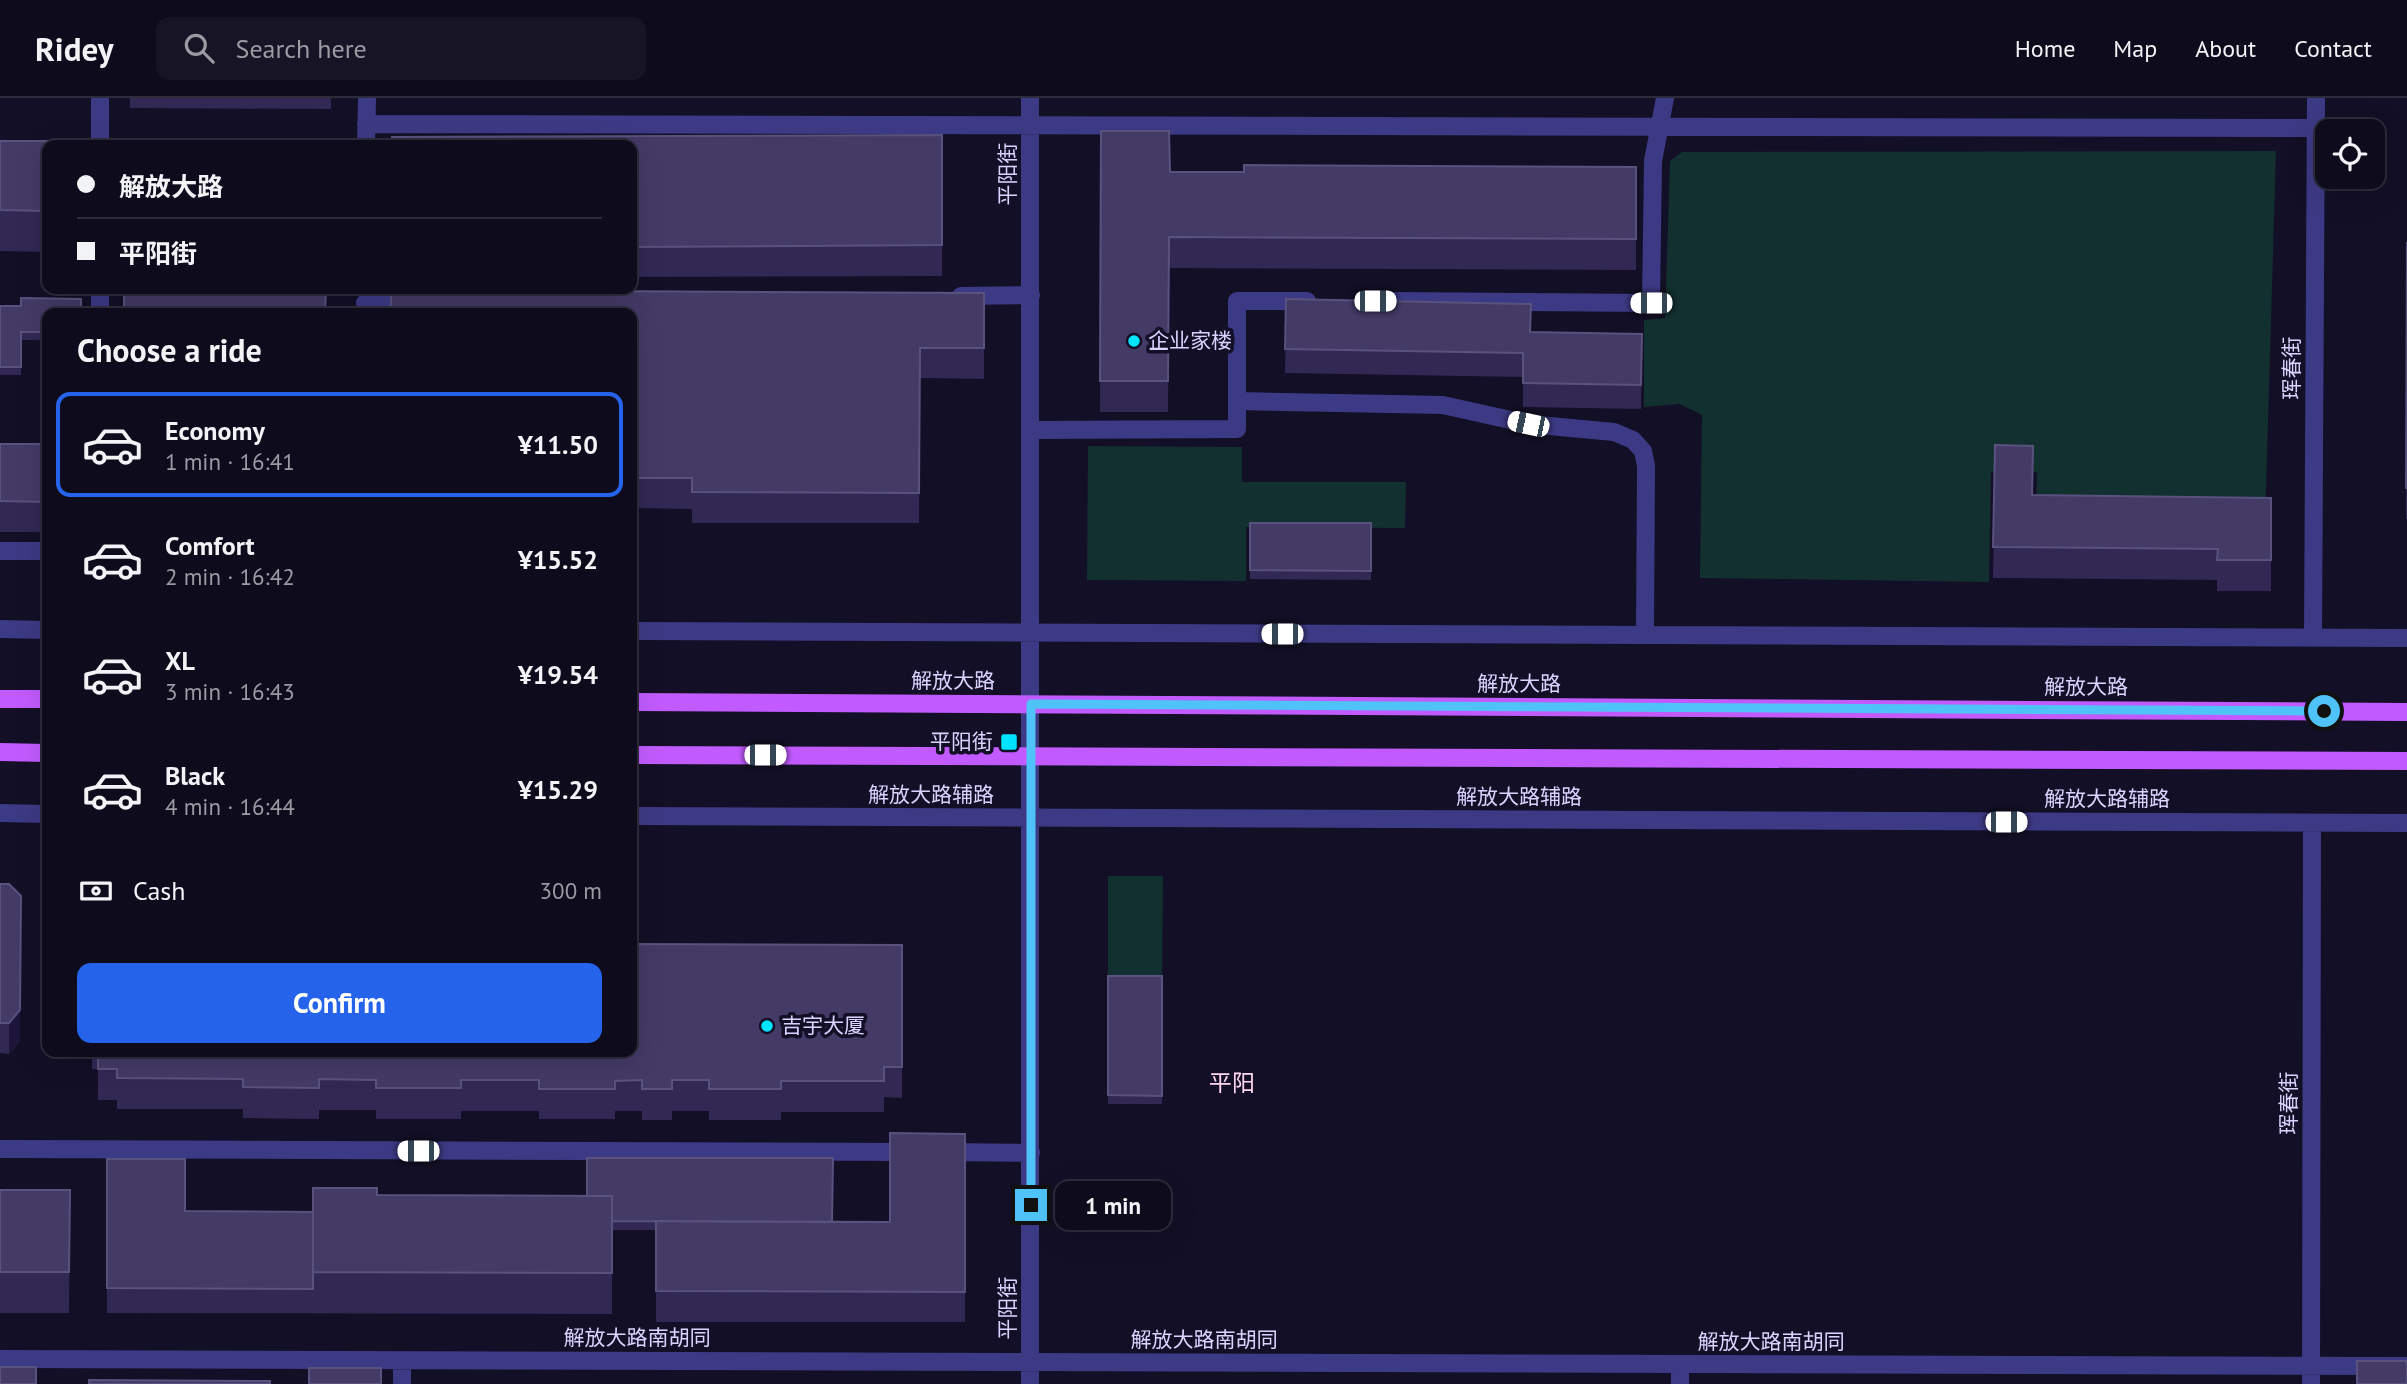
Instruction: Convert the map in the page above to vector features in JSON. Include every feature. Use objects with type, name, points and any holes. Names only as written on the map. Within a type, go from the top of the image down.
[{"type":"main road","points":[[0,699],[42,699]]},
{"type":"main road","name":"解放大路","points":[[637,702],[2407,712]]},
{"type":"main road","points":[[0,752],[42,753]]},
{"type":"main road","points":[[637,755],[2407,761]]},
{"type":"street","points":[[100,98],[100,140]]},
{"type":"street","points":[[366,140],[367,98]]},
{"type":"street","name":"平阳街","points":[[1030,98],[1030,1384]]},
{"type":"street","points":[[1375,301],[1651,303],[1653,161],[1665,98]]},
{"type":"street","name":"珲春街","points":[[2315,119],[2316,98]]},
{"type":"street","points":[[366,124],[2315,128]]},
{"type":"street","name":"珲春街","points":[[2313,638],[2315,128]]},
{"type":"street","points":[[948,296],[1031,295]]},
{"type":"street","points":[[1031,429],[1237,429],[1237,301],[1320,301]]},
{"type":"street","points":[[365,302],[435,302]]},
{"type":"street","points":[[1237,401],[1443,405],[1528,424],[1614,432],[1633,440],[1643,452],[1646,466],[1645,635]]},
{"type":"street","points":[[0,551],[42,551]]},
{"type":"street","points":[[0,629],[42,630]]},
{"type":"street","points":[[637,631],[2407,638]]},
{"type":"street","points":[[0,813],[42,814]]},
{"type":"street","name":"解放大路辅路","points":[[637,816],[2407,823]]},
{"type":"street","name":"珲春街","points":[[2311,1375],[2312,823]]},
{"type":"street","points":[[0,1149],[1031,1153]]},
{"type":"street","name":"解放大路南胡同","points":[[0,1359],[1679,1364],[2311,1375],[2407,1366]]},
{"type":"street","points":[[402,1360],[402,1384]]},
{"type":"street","points":[[1679,1364],[1679,1384]]},
{"type":"green space","points":[[2276,151],[2265,524],[2036,522],[2037,472],[1991,472],[1989,582],[1700,578],[1702,415],[1680,404],[1644,407],[1644,320],[1665,318],[1670,161],[1682,152]]},
{"type":"green space","points":[[1088,446],[1242,447],[1242,482],[1406,482],[1405,528],[1246,527],[1246,581],[1087,580]]},
{"type":"green space","points":[[1108,876],[1163,876],[1162,985],[1108,984]]},
{"type":"building","name":"企业家楼","points":[[1101,131],[1169,131],[1170,172],[1244,172],[1244,165],[1636,167],[1636,239],[1169,237],[1168,381],[1100,381]]},
{"type":"building","points":[[942,135],[942,245],[637,247],[637,140],[392,140],[392,137]]},
{"type":"building","points":[[0,141],[42,141],[42,211],[0,210]]},
{"type":"building","points":[[2407,242],[2407,488],[2406,488]]},
{"type":"building","points":[[637,291],[984,293],[984,348],[920,348],[919,493],[692,492],[692,478],[637,478],[637,308],[391,308],[391,294],[637,294]]},
{"type":"building","points":[[124,294],[326,294],[325,308],[124,308]]},
{"type":"building","points":[[21,298],[81,299],[81,308],[42,308],[42,332],[21,332],[21,367],[0,367],[0,306],[21,306]]},
{"type":"building","points":[[1286,299],[1531,304],[1530,332],[1642,334],[1641,385],[1523,383],[1523,353],[1285,349]]},
{"type":"building","points":[[0,444],[42,444],[42,502],[0,501]]},
{"type":"building","points":[[1995,445],[2033,446],[2032,495],[2271,498],[2271,560],[2217,560],[2218,549],[1993,547]]},
{"type":"building","points":[[1250,523],[1371,523],[1371,571],[1250,570]]},
{"type":"building","points":[[0,884],[9,884],[21,896],[20,1010],[9,1023],[0,1023]]},
{"type":"building","name":"吉宇大厦","points":[[637,944],[902,945],[902,1067],[884,1067],[884,1081],[781,1081],[781,1089],[709,1089],[709,1080],[672,1080],[672,1089],[642,1089],[642,1080],[615,1081],[615,1089],[539,1089],[539,1080],[461,1080],[461,1088],[376,1088],[376,1080],[319,1079],[319,1088],[243,1087],[243,1079],[117,1078],[117,1069],[98,1069],[98,1057],[637,1057]]},
{"type":"building","points":[[1108,976],[1162,976],[1162,1096],[1108,1095]]},
{"type":"building","points":[[890,1133],[965,1134],[965,1292],[656,1291],[656,1221],[890,1222]]},
{"type":"building","points":[[587,1158],[833,1158],[832,1222],[612,1221],[612,1196],[587,1196]]},
{"type":"building","points":[[107,1159],[185,1159],[185,1211],[313,1212],[313,1289],[107,1288]]},
{"type":"building","points":[[313,1188],[377,1188],[377,1195],[612,1196],[612,1273],[313,1272]]},
{"type":"building","points":[[0,1190],[70,1190],[69,1272],[0,1272]]},
{"type":"building","points":[[2357,1361],[2407,1361],[2407,1384],[2357,1384]]},
{"type":"building","points":[[0,1367],[36,1367],[36,1384],[0,1384]]},
{"type":"building","points":[[309,1368],[381,1368],[381,1384],[309,1384]]},
{"type":"building","points":[[89,1380],[270,1381],[270,1384],[89,1384]]},
{"type":"place","name":"企业家楼","points":[[1134,341]]},
{"type":"place","name":"平阳街","points":[[1009,742]]},
{"type":"place","name":"吉宇大厦","points":[[767,1026]]},
{"type":"district","name":"平阳","points":[[1232,1083]]},
{"type":"route","points":[[1031,1205],[1031,704],[2324,711]]}]
